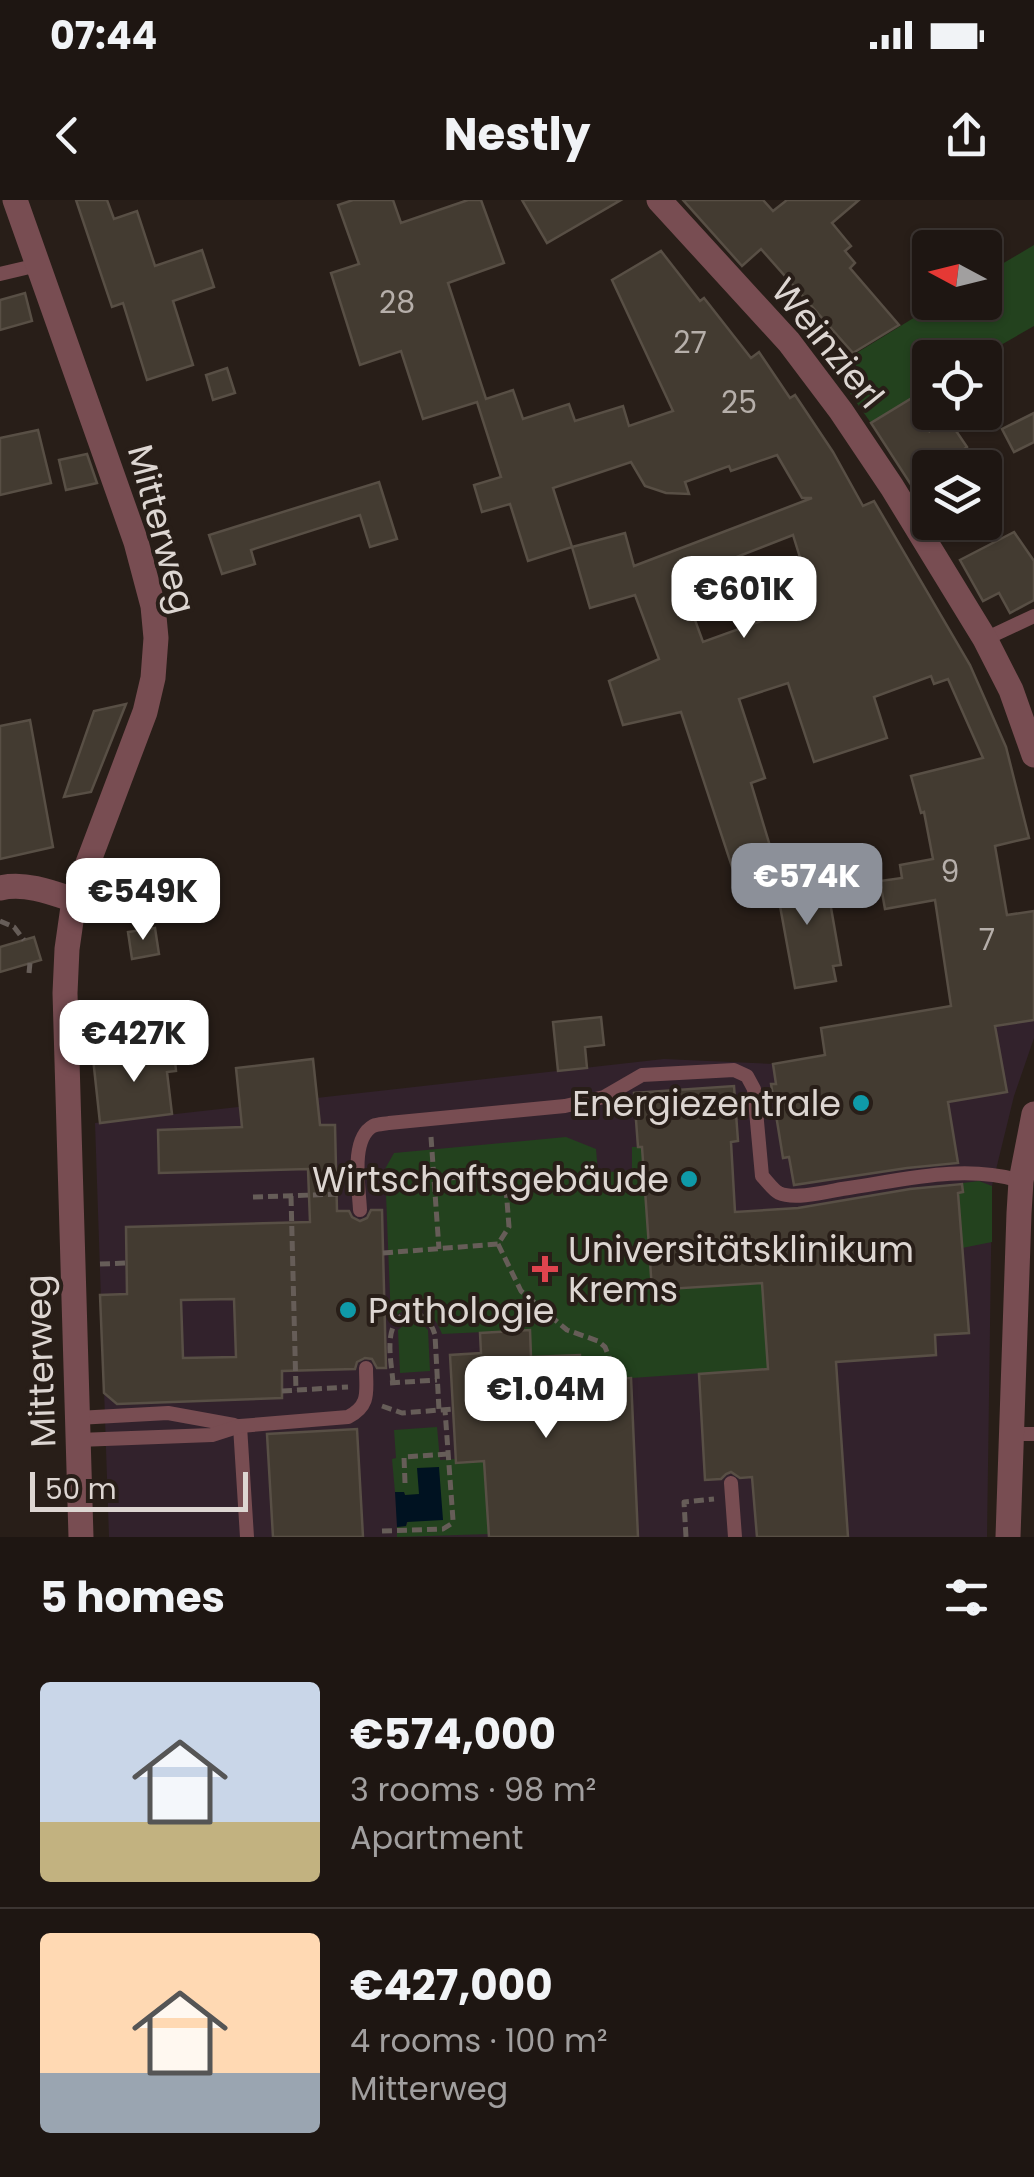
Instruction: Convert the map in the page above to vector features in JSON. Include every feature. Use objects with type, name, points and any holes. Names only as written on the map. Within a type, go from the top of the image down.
[{"type":"street","name":"Mitterweg","points":[[15,200],[136,542],[153,606],[156,638],[146,712],[74,900],[67,949],[65,993],[81,1537]]},
{"type":"street","name":"Weinzierl","points":[[659,200],[789,342],[841,411],[985,638],[1011,690],[1034,755]]},
{"type":"street","points":[[0,888],[44,890],[74,900]]},
{"type":"street","points":[[1008,1537],[1022,1434],[1025,1250],[1020,1181],[1034,1114]]},
{"type":"lane","points":[[0,274],[38,264]]},
{"type":"lane","points":[[985,638],[1034,616]]},
{"type":"lane","points":[[360,1210],[360,1140],[374,1126],[565,1106],[604,1096],[642,1076],[734,1070],[747,1076],[754,1089],[762,1176],[779,1193],[803,1195],[960,1173],[1020,1181]]},
{"type":"lane","points":[[78,1429],[212,1434],[240,1426],[348,1417],[360,1411],[366,1400],[366,1368]]},
{"type":"lane","points":[[78,1429],[168,1413],[240,1426]]},
{"type":"lane","points":[[240,1426],[247,1537]]},
{"type":"lane","points":[[731,1490],[735,1537]]},
{"type":"path","points":[[0,921],[14,927],[24,940]]},
{"type":"path","points":[[30,963],[30,973]]},
{"type":"path","points":[[430,1119],[438,1249]]},
{"type":"path","points":[[434,1179],[493,1175],[506,1188],[509,1227],[498,1244]]},
{"type":"path","points":[[253,1197],[360,1193]]},
{"type":"path","points":[[290,1196],[296,1390]]},
{"type":"path","points":[[382,1253],[498,1244]]},
{"type":"path","points":[[498,1244],[521,1291],[568,1330],[598,1340],[605,1347],[611,1385]]},
{"type":"path","points":[[96,1264],[127,1263]]},
{"type":"path","points":[[382,1531],[444,1529],[451,1524],[446,1409],[437,1380],[432,1323],[424,1315],[402,1316],[394,1323],[391,1334],[397,1383],[437,1380]]},
{"type":"path","points":[[282,1392],[356,1386]]},
{"type":"path","points":[[402,1412],[446,1409]]},
{"type":"path","points":[[406,1482],[404,1457],[448,1454]]},
{"type":"path","points":[[686,1537],[684,1502],[731,1490]]},
{"type":"shaded area","name":"Universitätsklinikum Krems","points":[[1034,1020],[1034,1038],[1014,1096],[992,1186],[987,1537],[109,1537],[95,1123],[664,1059],[773,1064]]},
{"type":"green space","points":[[1034,245],[1034,326],[1002,344],[1002,340],[912,340],[912,398],[871,423],[832,368],[912,319],[1002,320],[1002,264]]},
{"type":"green space","points":[[566,1137],[596,1149],[598,1173],[632,1170],[632,1147],[642,1147],[762,1282],[766,1343],[774,1368],[589,1381],[581,1379],[580,1355],[531,1357],[529,1330],[442,1334],[433,1317],[414,1308],[391,1321],[385,1169],[394,1153]]},
{"type":"green space","points":[[979,1181],[992,1186],[992,1242],[962,1248],[958,1187]]},
{"type":"green space","points":[[410,1320],[418,1320],[428,1330],[430,1371],[400,1373],[398,1330]]},
{"type":"green space","points":[[437,1427],[440,1460],[484,1461],[489,1534],[397,1537],[397,1527],[406,1526],[419,1495],[395,1492],[394,1430]]},
{"type":"water","points":[[439,1467],[443,1520],[407,1522],[406,1526],[397,1527],[395,1492],[419,1494],[417,1468]]},
{"type":"building","points":[[76,200],[107,200],[114,219],[137,211],[155,266],[202,250],[214,287],[173,301],[193,365],[147,380],[123,303],[112,307]]},
{"type":"building","points":[[353,200],[393,200],[401,223],[468,200],[481,200],[504,263],[448,283],[486,399],[513,390],[523,419],[569,404],[575,421],[623,406],[629,426],[673,411],[612,280],[661,251],[751,358],[759,352],[790,398],[795,395],[863,506],[874,501],[970,665],[1006,747],[1029,838],[995,846],[1007,915],[1034,911],[1034,1020],[995,1026],[1007,1092],[948,1102],[958,1163],[794,1185],[789,1157],[783,1158],[771,1084],[776,1084],[773,1064],[825,1055],[821,1028],[951,1006],[935,900],[885,909],[880,881],[902,878],[900,865],[933,859],[924,812],[921,813],[911,776],[983,758],[948,679],[934,684],[931,676],[874,697],[887,738],[814,762],[788,683],[739,699],[765,778],[751,783],[776,866],[736,879],[681,712],[623,725],[609,681],[659,659],[635,595],[590,608],[572,547],[528,561],[510,504],[482,512],[474,485],[501,477],[477,402],[423,419],[401,351],[360,365],[331,273],[359,264],[338,205]],"holes":[[[777,455],[802,498],[812,498],[634,566],[625,533],[572,547],[553,488],[631,462],[645,486],[666,493],[689,494],[685,482]],[[793,535],[807,580],[756,598],[764,620],[703,642],[680,579]]]},
{"type":"building","points":[[522,200],[621,200],[547,243]]},
{"type":"building","points":[[683,200],[763,200],[773,211],[787,200],[859,200],[832,223],[851,246],[845,251],[855,263],[850,268],[899,325],[853,353],[761,249],[742,266]]},
{"type":"building","points":[[25,293],[32,321],[0,330],[0,300]]},
{"type":"building","points":[[227,368],[235,393],[213,400],[206,375]]},
{"type":"building","points":[[912,398],[912,430],[955,430],[967,447],[912,450],[912,486],[871,423]]},
{"type":"building","points":[[1034,413],[1034,442],[1014,452],[1002,429]]},
{"type":"building","points":[[38,430],[51,483],[0,495],[0,438]]},
{"type":"building","points":[[87,454],[97,483],[66,490],[59,460]]},
{"type":"building","points":[[379,482],[397,539],[370,547],[360,515],[251,550],[255,564],[222,574],[209,535]]},
{"type":"building","points":[[1014,532],[1034,561],[1034,600],[1010,613],[999,593],[983,601],[960,560]]},
{"type":"building","points":[[126,704],[91,792],[64,797],[94,711]]},
{"type":"building","points":[[30,720],[53,847],[0,859],[0,726]]},
{"type":"building","points":[[813,866],[820,904],[830,902],[841,965],[833,966],[836,981],[795,988],[774,873]]},
{"type":"building","points":[[155,928],[159,954],[132,959],[128,932]]},
{"type":"building","points":[[34,937],[41,960],[0,972],[0,947]]},
{"type":"building","points":[[601,1017],[604,1045],[585,1047],[587,1068],[558,1071],[553,1022]]},
{"type":"building","points":[[174,1049],[176,1071],[167,1072],[172,1114],[100,1123],[93,1058]]},
{"type":"building","points":[[313,1059],[320,1125],[335,1125],[337,1211],[349,1211],[360,1221],[371,1210],[382,1210],[386,1368],[377,1368],[372,1359],[365,1358],[357,1362],[355,1369],[282,1371],[282,1398],[117,1404],[104,1393],[100,1295],[127,1294],[126,1227],[310,1222],[308,1169],[159,1173],[158,1130],[242,1127],[236,1068]],"holes":[[[234,1299],[236,1357],[183,1358],[181,1300]]]},
{"type":"building","points":[[734,1086],[738,1141],[731,1142],[735,1212],[798,1208],[962,1184],[963,1192],[958,1193],[969,1333],[935,1335],[936,1355],[836,1362],[848,1537],[757,1537],[752,1477],[740,1478],[731,1472],[721,1479],[705,1480],[699,1374],[768,1369],[762,1283],[652,1290],[642,1147],[638,1147],[634,1093]]},
{"type":"building","points":[[530,1330],[531,1357],[580,1355],[581,1379],[631,1378],[638,1537],[489,1537],[484,1461],[456,1463],[450,1355],[481,1353],[480,1333]]},
{"type":"building","points":[[357,1429],[363,1537],[273,1537],[267,1434]]},
{"type":"place","name":"Energiezentrale","points":[[861,1103]]},
{"type":"place","name":"Wirtschaftsgebäude","points":[[689,1179]]},
{"type":"place","name":"Universitätsklinikum Krems","points":[[545,1269]]},
{"type":"place","name":"Pathologie","points":[[348,1310]]}]
